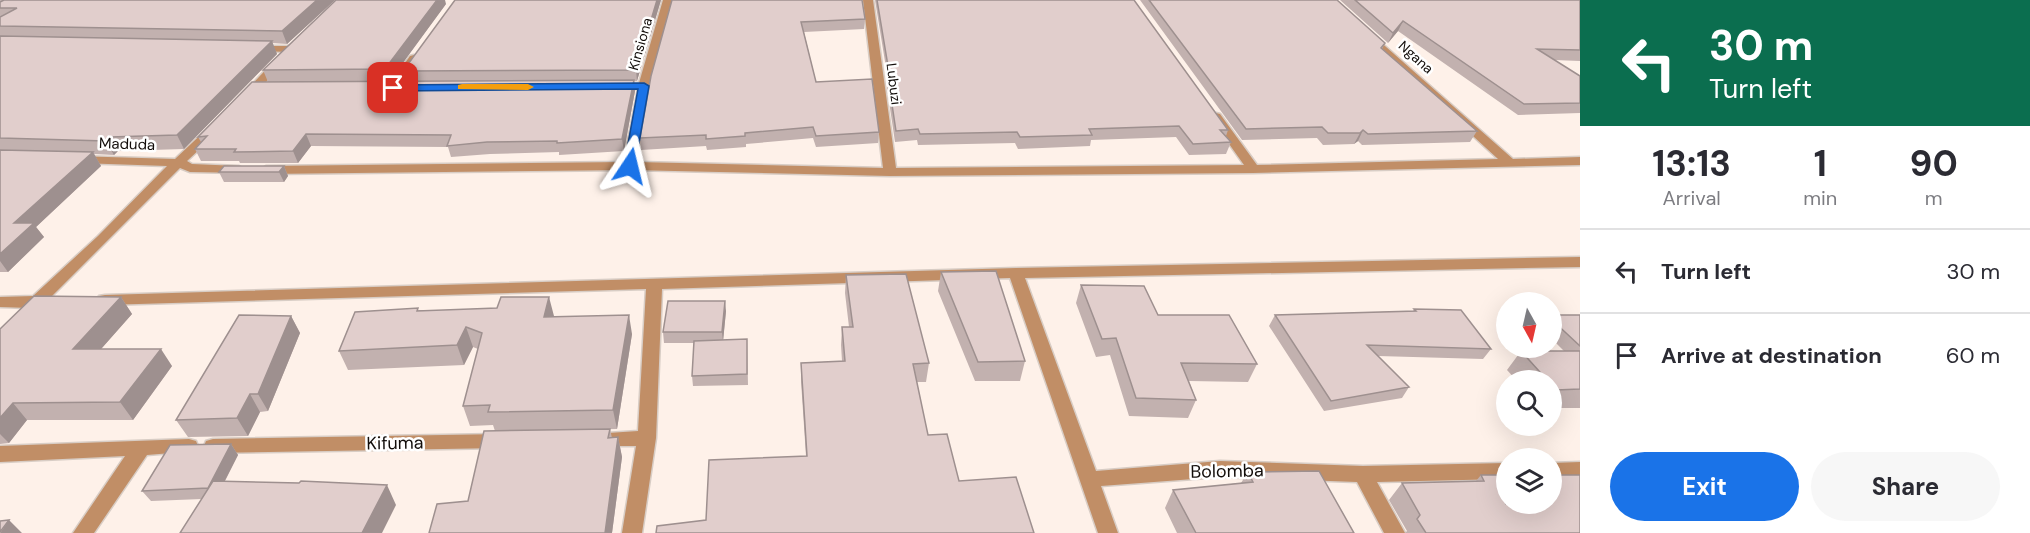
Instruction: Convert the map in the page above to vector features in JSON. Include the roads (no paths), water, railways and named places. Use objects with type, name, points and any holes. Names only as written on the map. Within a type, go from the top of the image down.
[{"type":"street","name":"Kinsiona","points":[[630,166],[644,86],[668,0]]},
{"type":"street","name":"Lubuzi","points":[[868,0],[890,172]]},
{"type":"street","name":"Ngana","points":[[1357,24],[1508,161]]},
{"type":"street","points":[[238,104],[260,88],[295,46],[244,48]]},
{"type":"street","points":[[393,88],[418,53]]},
{"type":"street","points":[[596,87],[644,86]]},
{"type":"street","points":[[1206,103],[1253,169]]},
{"type":"street","points":[[22,316],[104,239],[145,194],[222,121]]},
{"type":"street","name":"Maduda","points":[[68,159],[180,163],[190,168],[239,170],[630,166],[890,172],[1253,169],[1580,160]]},
{"type":"street","points":[[84,300],[1016,273],[1580,262]]},
{"type":"street","points":[[1016,273],[1108,533]]},
{"type":"street","points":[[632,533],[647,438],[654,284]]},
{"type":"street","points":[[0,302],[60,301]]},
{"type":"street","points":[[577,440],[647,438]]},
{"type":"street","name":"Kifuma","points":[[0,454],[142,447],[518,441]]},
{"type":"street","points":[[83,533],[142,447]]},
{"type":"street","name":"Bolomba","points":[[1090,478],[1220,469],[1363,474],[1496,471]]},
{"type":"street","points":[[1562,471],[1580,470]]},
{"type":"street","points":[[1363,474],[1395,533]]}]
